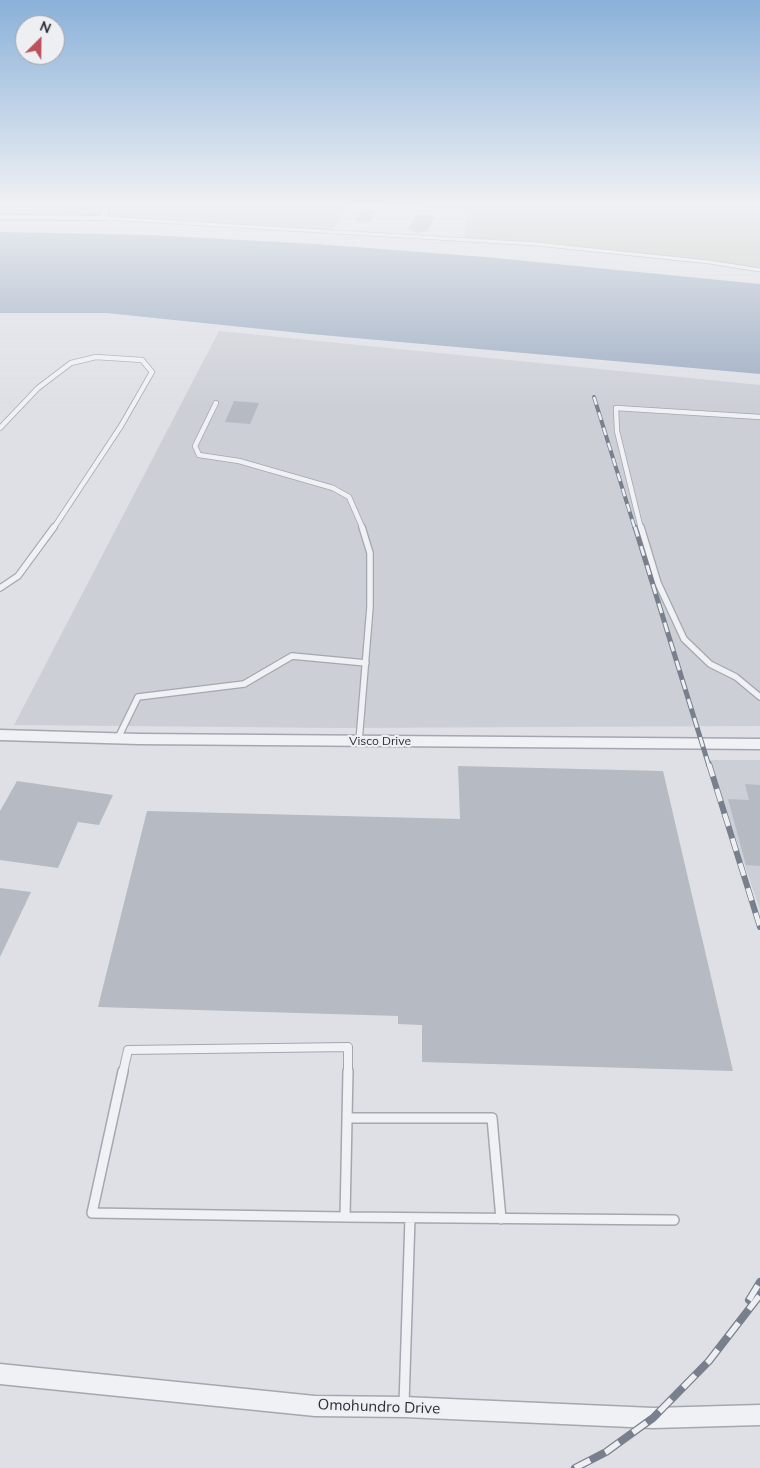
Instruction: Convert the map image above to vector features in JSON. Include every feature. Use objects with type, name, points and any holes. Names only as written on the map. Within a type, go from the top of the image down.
[{"type":"street","name":"Visco Drive","points":[[0,735],[359,741],[760,744]]},
{"type":"street","name":"Omohundro Drive","points":[[0,1374],[315,1406],[404,1407],[652,1418],[760,1415]]},
{"type":"lane","points":[[0,428],[38,388],[71,363],[96,356],[142,360],[152,372],[121,426],[71,504],[18,576],[0,588]]},
{"type":"lane","points":[[216,403],[195,446],[199,455],[239,461],[333,488],[349,497],[364,531],[370,553],[370,608],[359,741]]},
{"type":"lane","points":[[760,417],[616,408],[617,431],[637,514],[658,583],[684,639],[710,664],[736,677],[760,697]]},
{"type":"lane","points":[[118,738],[138,696],[244,684],[292,656],[366,663]]},
{"type":"lane","points":[[345,1217],[348,1047],[128,1050],[92,1213],[345,1217],[410,1218],[674,1220]]},
{"type":"lane","points":[[347,1118],[492,1118],[501,1219]]},
{"type":"lane","points":[[404,1407],[410,1218]]},
{"type":"shaded area","points":[[219,331],[760,385],[760,726],[340,728],[14,725]]},
{"type":"shaded area","points":[[709,760],[760,760],[760,910]]},
{"type":"water","points":[[0,272],[633,272],[760,284],[760,374],[310,334],[106,313],[0,313]]},
{"type":"building","points":[[234,401],[259,403],[250,424],[225,422]]},
{"type":"building","points":[[458,766],[663,771],[733,1071],[422,1062],[422,1025],[398,1024],[398,1016],[98,1007],[147,811],[460,819]]},
{"type":"building","points":[[17,781],[113,795],[99,825],[78,822],[58,868],[0,860],[0,811]]},
{"type":"building","points":[[745,784],[760,785],[760,866],[746,865],[728,799],[749,800]]},
{"type":"building","points":[[0,888],[31,892],[0,957]]},
{"type":"railway","points":[[594,397],[635,529]]},
{"type":"railway","points":[[635,527],[709,766]]},
{"type":"railway","points":[[709,764],[760,927]]},
{"type":"railway","points":[[749,1300],[760,1282]]},
{"type":"railway","points":[[575,1468],[606,1452],[653,1418],[709,1361],[760,1295]]}]
